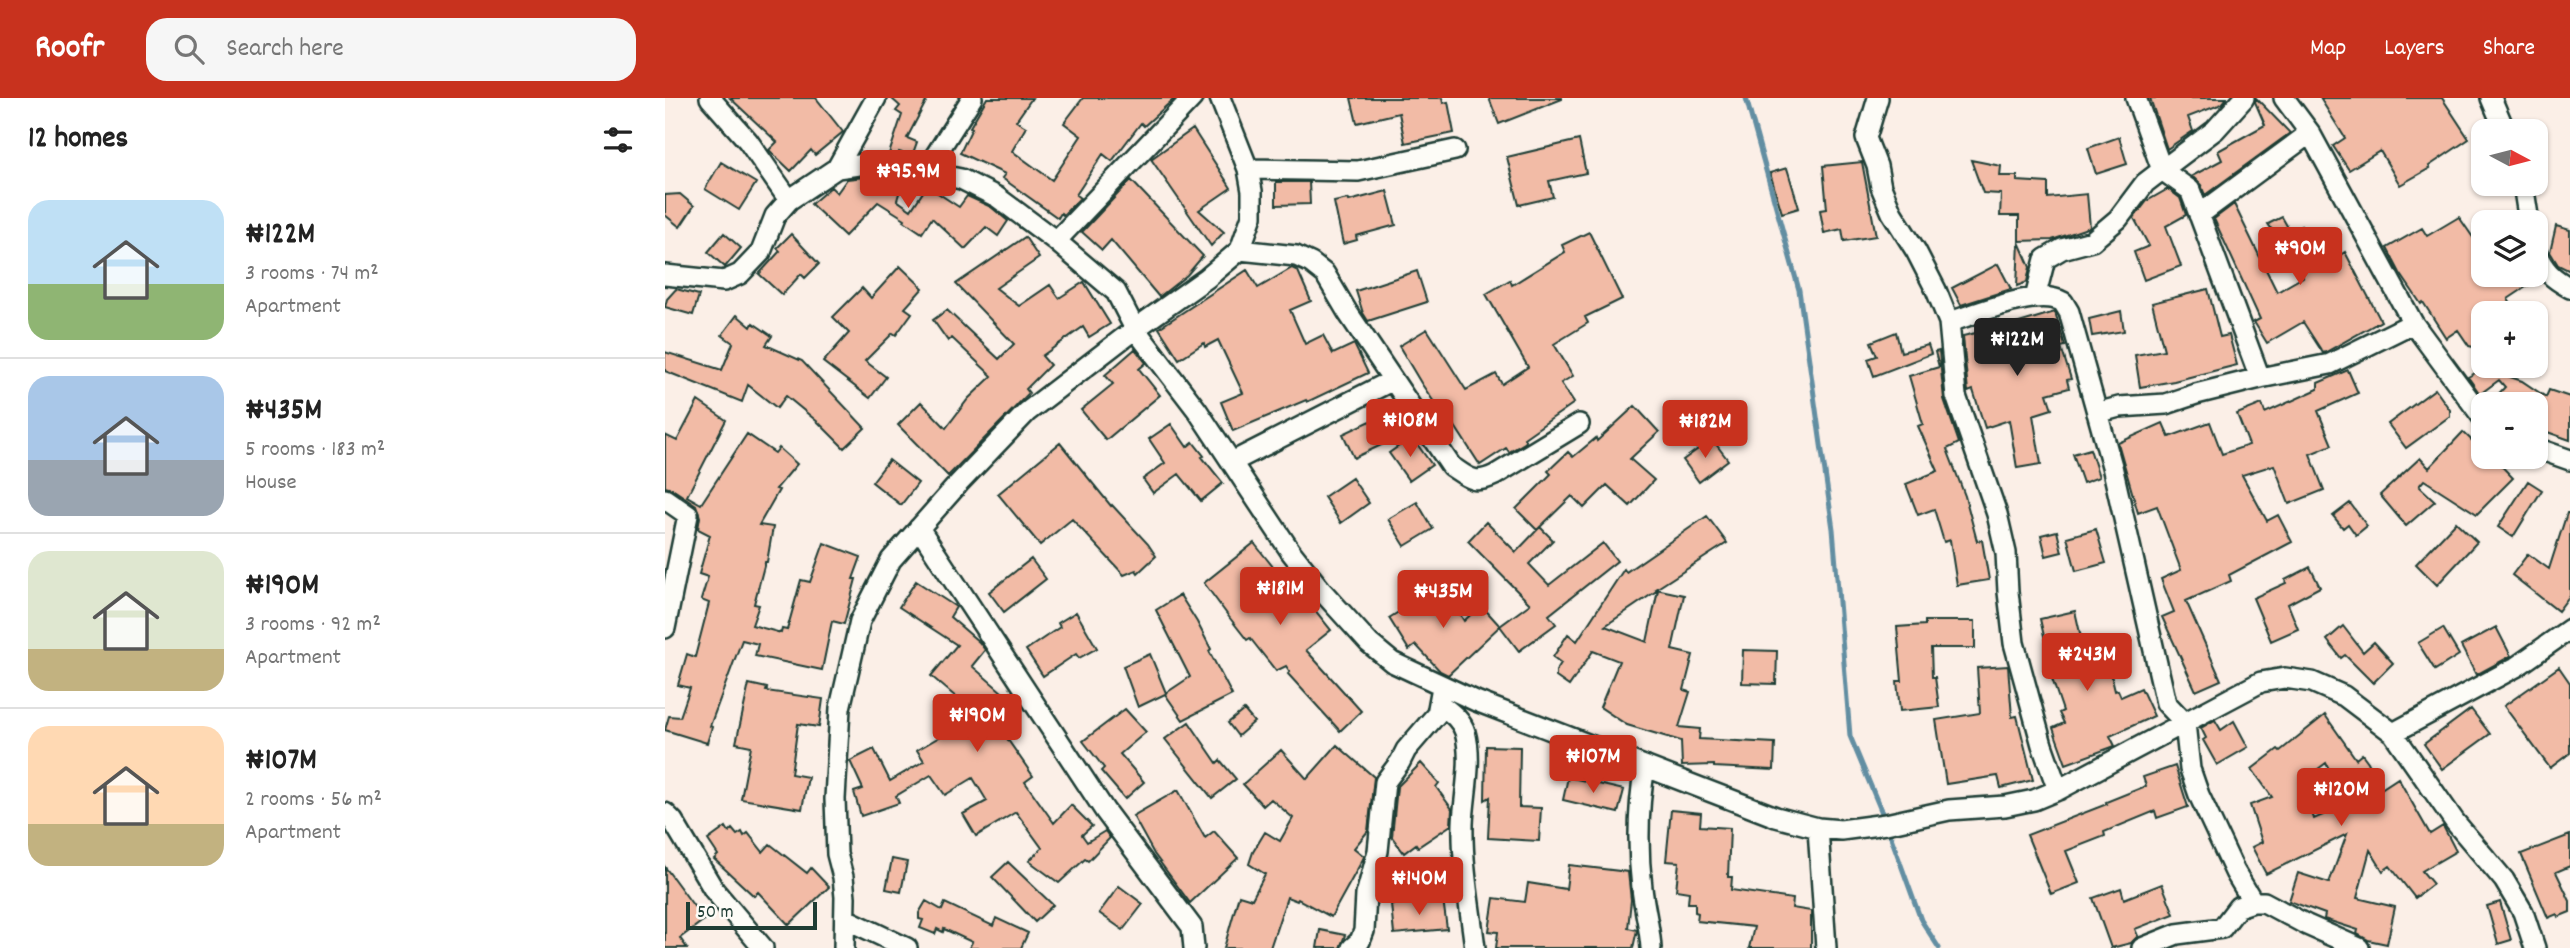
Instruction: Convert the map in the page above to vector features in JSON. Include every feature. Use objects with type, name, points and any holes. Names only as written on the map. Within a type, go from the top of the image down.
[{"type":"street","points":[[710,98],[748,141],[789,200]]},
{"type":"street","points":[[837,168],[876,98]]},
{"type":"street","points":[[925,172],[972,98]]},
{"type":"street","points":[[1056,241],[1192,98]]},
{"type":"street","points":[[844,948],[846,919],[843,877],[837,854],[835,799],[840,708],[860,621],[891,561],[1027,412],[1207,278],[1240,250],[1252,216],[1252,191],[1248,169],[1220,98]]},
{"type":"street","points":[[1878,98],[1865,138],[1892,213],[1916,251],[1949,322],[1956,396],[1997,514],[2006,553],[2014,643],[2042,744],[2059,790]]},
{"type":"street","points":[[2136,98],[2162,170],[2190,190],[2260,378]]},
{"type":"street","points":[[2035,298],[2045,259],[2062,249],[2092,241],[2118,219],[2145,183],[2215,130],[2244,98]]},
{"type":"street","points":[[2284,98],[2310,133],[2413,323],[2471,404]]},
{"type":"street","points":[[2491,98],[2500,119]]},
{"type":"street","points":[[2199,215],[2310,133]]},
{"type":"street","points":[[1248,169],[1358,172],[1455,150]]},
{"type":"street","points":[[665,275],[724,281],[740,274],[761,252],[775,216],[789,200],[837,168],[866,163],[961,179],[997,197],[1056,241],[1117,292],[1135,329],[1197,410],[1263,513],[1321,590],[1369,643],[1441,695],[1646,766],[1776,817],[1818,828],[1841,830],[1886,824],[1949,810],[2005,806],[2034,800],[2059,790],[2261,682],[2285,678],[2312,682],[2344,696],[2393,733],[2455,822],[2504,880],[2523,912],[2535,948]]},
{"type":"street","points":[[1240,250],[1296,256],[1311,262],[1325,274],[1392,380],[1451,466],[1474,481],[1483,481],[1495,475],[1579,424]]},
{"type":"street","points":[[2548,273],[2570,288]]},
{"type":"street","points":[[1949,322],[2044,296],[2063,302],[2069,313],[2112,466],[2166,702],[2185,723],[2190,769],[2199,795],[2235,872],[2253,902]]},
{"type":"street","points":[[2097,413],[2119,407],[2165,404],[2260,378],[2330,364],[2413,323]]},
{"type":"street","points":[[1232,462],[1392,380]]},
{"type":"street","points":[[2548,452],[2570,460]]},
{"type":"street","points":[[665,499],[688,516],[665,628]]},
{"type":"street","points":[[919,528],[1105,811],[1192,927],[1195,948]]},
{"type":"street","points":[[2393,733],[2516,667],[2570,629]]},
{"type":"street","points":[[1352,948],[1360,941],[1364,931],[1366,895],[1378,850],[1385,782],[1406,750],[1437,714],[1441,695]]},
{"type":"street","points":[[1441,695],[1464,728],[1467,741],[1463,825],[1475,948]]},
{"type":"street","points":[[1646,766],[1639,801],[1638,837],[1651,948]]},
{"type":"street","points":[[665,813],[673,821],[714,890],[764,948]]},
{"type":"street","points":[[1818,828],[1826,948]]},
{"type":"street","points":[[2142,948],[2177,934],[2222,928],[2238,906],[2253,902],[2264,902],[2277,907],[2307,925],[2359,948]]},
{"type":"street","points":[[846,919],[907,948]]},
{"type":"building","points":[[730,98],[816,98],[843,132],[815,155],[811,150],[791,171],[769,150],[777,142]]},
{"type":"building","points":[[891,98],[928,98],[907,138],[917,142],[912,156],[899,152],[898,155],[889,154],[902,115],[896,111],[900,106]]},
{"type":"building","points":[[987,98],[1032,98],[1016,121],[1026,127],[1012,151],[1052,180],[1081,136],[1064,123],[1083,98],[1175,98],[1144,126],[1141,123],[1112,161],[1103,154],[1076,195],[1080,198],[1058,218],[1002,178],[1005,174],[960,153],[972,128],[970,127]]},
{"type":"building","points":[[1351,98],[1442,98],[1443,103],[1448,102],[1454,133],[1405,143],[1399,113],[1357,123]]},
{"type":"building","points":[[1489,98],[1562,98],[1562,99],[1499,124]]},
{"type":"building","points":[[2150,98],[2227,98],[2222,104],[2188,117],[2193,131],[2167,149]]},
{"type":"building","points":[[2256,98],[2290,133],[2205,195],[2201,185],[2192,176],[2222,160],[2218,151],[2265,125],[2255,102]]},
{"type":"building","points":[[2320,98],[2442,98],[2469,139],[2429,166],[2430,168],[2400,185],[2380,151],[2349,170],[2333,146],[2345,138]]},
{"type":"building","points":[[1193,129],[1231,188],[1199,210],[1224,232],[1211,246],[1151,159]]},
{"type":"building","points":[[2119,137],[2127,164],[2096,174],[2088,148]]},
{"type":"building","points":[[1579,140],[1586,173],[1549,181],[1553,197],[1519,205],[1507,157]]},
{"type":"building","points":[[1971,160],[2001,166],[2000,176],[2017,176],[2017,181],[2048,183],[2048,198],[2087,194],[2090,227],[2052,240],[2019,241],[2019,216],[2000,216],[2001,194],[1983,193]]},
{"type":"building","points":[[721,162],[756,183],[739,210],[705,189]]},
{"type":"building","points":[[1862,162],[1876,236],[1844,241],[1842,229],[1824,233],[1820,210],[1827,209],[1823,166]]},
{"type":"building","points":[[1787,168],[1799,208],[1782,213],[1770,173]]},
{"type":"building","points":[[865,177],[885,191],[891,181],[901,187],[897,200],[911,210],[927,186],[959,207],[967,196],[991,207],[1008,221],[998,236],[986,227],[965,249],[932,218],[922,233],[878,202],[845,236],[811,204],[831,187],[837,193],[847,179]]},
{"type":"building","points":[[1131,180],[1203,256],[1187,275],[1159,297],[1111,240],[1102,250],[1082,232]]},
{"type":"building","points":[[1276,182],[1309,182],[1310,204],[1276,205]]},
{"type":"building","points":[[2168,189],[2180,198],[2186,215],[2166,226],[2181,266],[2144,280],[2134,252],[2149,246],[2134,218],[2147,201]]},
{"type":"building","points":[[1387,191],[1396,225],[1356,236],[1357,240],[1343,244],[1334,202]]},
{"type":"building","points":[[680,194],[694,206],[680,227],[665,215],[665,195]]},
{"type":"building","points":[[2234,204],[2277,292],[2303,277],[2268,224],[2282,217],[2291,233],[2301,226],[2316,249],[2319,247],[2329,262],[2345,252],[2381,321],[2323,353],[2303,322],[2267,343],[2254,322],[2260,319],[2214,219]]},
{"type":"building","points":[[2459,217],[2471,234],[2471,287],[2526,287],[2508,299],[2509,301],[2471,301],[2471,346],[2458,330],[2446,338],[2400,273],[2387,248],[2422,228],[2427,236]]},
{"type":"building","points":[[2556,226],[2570,230],[2570,271],[2558,265],[2550,252]]},
{"type":"building","points":[[1589,232],[1622,299],[1585,317],[1588,323],[1554,344],[1573,376],[1561,383],[1574,403],[1524,438],[1526,442],[1509,452],[1506,448],[1480,465],[1440,403],[1436,405],[1421,383],[1399,346],[1427,329],[1466,390],[1496,374],[1502,384],[1528,367],[1486,294],[1510,280],[1512,285],[1565,252],[1562,245]]},
{"type":"building","points":[[724,233],[741,248],[725,267],[708,252]]},
{"type":"building","points":[[791,234],[819,264],[805,278],[801,274],[782,295],[759,274],[780,251],[777,248]]},
{"type":"building","points":[[1025,237],[1039,258],[996,288],[1019,306],[1050,285],[1059,298],[1084,282],[1110,324],[1089,337],[1083,327],[1042,356],[1050,365],[1026,389],[1029,393],[948,476],[898,425],[921,402],[946,428],[968,399],[992,376],[952,338],[948,341],[933,320],[947,310],[999,359],[1014,344],[956,284]]},
{"type":"building","points":[[2019,242],[2030,267],[2027,282],[2017,286]]},
{"type":"building","points":[[1998,264],[2011,289],[1961,305],[1952,288]]},
{"type":"building","points":[[900,266],[923,288],[905,308],[912,313],[896,335],[893,333],[865,361],[886,377],[870,398],[823,362],[849,333],[833,317],[862,288],[871,298]]},
{"type":"building","points":[[1292,268],[1298,271],[1311,301],[1290,310],[1305,344],[1323,335],[1333,354],[1354,344],[1368,373],[1307,402],[1306,400],[1233,431],[1221,402],[1243,393],[1218,340],[1205,347],[1204,343],[1179,359],[1159,328],[1247,270],[1258,288]]},
{"type":"building","points":[[1417,271],[1427,302],[1368,321],[1356,291]]},
{"type":"building","points":[[676,289],[699,295],[693,315],[665,307],[667,299]]},
{"type":"building","points":[[2208,289],[2220,337],[2229,335],[2237,365],[2140,387],[2135,355],[2164,350],[2152,303]]},
{"type":"building","points":[[2121,311],[2124,331],[2092,336],[2089,319]]},
{"type":"building","points":[[2055,312],[2065,346],[2061,347],[2071,379],[2067,380],[2069,388],[2047,394],[2052,409],[2033,415],[2041,464],[2017,468],[2009,420],[1985,428],[1973,390],[1968,392],[1963,336],[1988,330],[1989,332]]},
{"type":"building","points":[[737,315],[751,327],[753,323],[772,336],[766,345],[802,361],[865,428],[844,448],[786,396],[777,408],[748,385],[742,402],[665,371],[665,352],[722,370],[733,343],[722,335]]},
{"type":"building","points":[[1896,332],[1901,352],[1928,345],[1931,354],[1874,376],[1868,359],[1877,356],[1871,342]]},
{"type":"building","points":[[1135,349],[1146,363],[1139,369],[1160,395],[1106,440],[1081,410],[1113,384],[1105,375]]},
{"type":"building","points":[[1939,351],[1944,399],[1959,443],[1947,449],[1965,496],[1977,541],[1982,540],[1989,580],[1957,585],[1950,540],[1944,542],[1934,509],[1918,515],[1906,484],[1938,471],[1918,426],[1923,424],[1909,376],[1939,367],[1935,352]]},
{"type":"building","points":[[2348,370],[2358,393],[2318,411],[2332,445],[2310,454],[2324,490],[2289,504],[2274,465],[2242,475],[2267,521],[2278,515],[2292,542],[2229,575],[2231,581],[2186,601],[2221,680],[2196,691],[2162,617],[2174,612],[2161,579],[2181,570],[2157,506],[2138,513],[2118,443],[2163,423],[2169,437],[2210,422],[2222,454],[2249,445],[2237,414],[2262,404],[2265,413],[2318,389],[2318,383]]},
{"type":"building","points":[[2468,377],[2513,378],[2538,392],[2500,392],[2505,387],[2499,380],[2479,392]]},
{"type":"building","points":[[2435,389],[2450,410],[2450,416],[2406,448],[2388,424]]},
{"type":"building","points":[[2549,390],[2570,397],[2570,440],[2548,432]]},
{"type":"building","points":[[698,401],[726,420],[687,496],[701,504],[747,434],[775,453],[779,448],[797,464],[776,489],[779,490],[759,525],[773,527],[767,562],[754,604],[759,605],[752,625],[781,633],[782,629],[787,630],[801,580],[810,582],[824,543],[861,557],[853,579],[856,579],[844,624],[832,621],[822,670],[755,656],[758,644],[742,640],[710,726],[712,727],[707,743],[665,730],[669,716],[680,717],[690,688],[678,685],[687,654],[695,657],[709,603],[701,600],[708,577],[699,574],[710,535],[698,529],[700,517],[696,505],[665,487],[665,435],[677,441]]},
{"type":"building","points":[[1635,406],[1659,432],[1630,459],[1654,480],[1630,506],[1607,485],[1584,508],[1572,496],[1537,530],[1516,509],[1551,474],[1548,471],[1568,452],[1573,457],[1596,438],[1597,441]]},
{"type":"building","points":[[1379,417],[1390,441],[1354,458],[1343,434]]},
{"type":"building","points":[[1171,424],[1187,447],[1193,442],[1223,483],[1201,501],[1179,474],[1153,493],[1143,479],[1165,463],[1149,439]]},
{"type":"building","points":[[2463,432],[2471,440],[2471,469],[2504,469],[2513,478],[2477,514],[2424,480],[2419,486],[2435,501],[2406,526],[2380,495],[2420,458],[2429,468]]},
{"type":"building","points":[[1412,437],[1432,465],[1409,481],[1389,453]]},
{"type":"building","points":[[1712,439],[1728,460],[1699,482],[1683,460]]},
{"type":"building","points":[[1060,443],[1156,556],[1138,573],[1136,570],[1124,575],[1072,519],[1040,545],[998,494]]},
{"type":"building","points":[[2090,449],[2099,477],[2083,483],[2073,454]]},
{"type":"building","points":[[889,460],[918,483],[901,505],[872,482]]},
{"type":"building","points":[[1352,478],[1369,503],[1341,523],[1324,497]]},
{"type":"building","points":[[2528,481],[2542,490],[2513,537],[2498,527]]},
{"type":"building","points":[[1417,502],[1433,529],[1405,546],[1388,519]]},
{"type":"building","points":[[2350,503],[2367,526],[2356,535],[2348,524],[2343,528],[2333,516]]},
{"type":"building","points":[[2567,513],[2570,513],[2570,595],[2558,611],[2512,575],[2528,554],[2549,569]]},
{"type":"building","points":[[1707,516],[1727,543],[1656,589],[1684,595],[1672,650],[1693,655],[1684,690],[1690,692],[1679,727],[1700,729],[1699,739],[1775,743],[1774,770],[1714,765],[1682,766],[1681,741],[1627,725],[1600,707],[1619,661],[1593,651],[1569,686],[1556,677],[1561,663],[1553,657],[1568,634],[1577,641],[1624,569],[1626,572]],"holes":[[[1658,590],[1647,642],[1605,626]]]},
{"type":"building","points":[[1486,522],[1516,552],[1540,527],[1553,540],[1529,564],[1549,585],[1603,543],[1617,561],[1549,615],[1556,624],[1519,651],[1500,626],[1530,604],[1468,541]]},
{"type":"building","points":[[2456,522],[2477,542],[2437,585],[2416,564]]},
{"type":"building","points":[[2096,529],[2106,563],[2076,571],[2067,537]]},
{"type":"building","points":[[2057,531],[2062,552],[2046,556],[2041,535]]},
{"type":"building","points":[[1254,543],[1278,573],[1284,569],[1290,579],[1293,577],[1306,599],[1331,630],[1306,650],[1361,711],[1340,731],[1288,674],[1290,672],[1286,666],[1276,671],[1250,638],[1247,640],[1204,583]]},
{"type":"building","points":[[1031,559],[1046,579],[1004,612],[989,592]]},
{"type":"building","points":[[2310,567],[2320,587],[2288,604],[2298,629],[2271,641],[2253,598],[2286,583],[2285,580]]},
{"type":"building","points":[[916,581],[956,607],[950,617],[985,650],[972,666],[1017,705],[999,727],[1033,776],[1025,782],[1054,823],[1071,805],[1092,826],[1082,835],[1087,842],[1105,831],[1110,838],[1088,861],[1085,859],[1059,883],[1029,861],[1042,848],[1016,812],[976,836],[963,814],[987,801],[973,778],[945,795],[931,775],[896,796],[899,803],[861,816],[854,792],[863,789],[850,761],[874,749],[890,781],[924,761],[917,750],[970,719],[964,714],[969,708],[931,676],[957,645],[899,607]]},
{"type":"building","points":[[1442,585],[1464,621],[1481,605],[1500,626],[1448,675],[1440,671],[1416,645],[1409,650],[1389,618]]},
{"type":"building","points":[[1180,595],[1197,622],[1232,695],[1183,720],[1165,694],[1138,707],[1123,666],[1150,654],[1166,693],[1190,677],[1156,610]]},
{"type":"building","points":[[2075,611],[2085,655],[2105,650],[2115,691],[2118,690],[2121,697],[2141,688],[2154,716],[2110,736],[2115,746],[2066,764],[2053,728],[2064,723],[2059,713],[2063,711],[2048,667],[2051,666],[2040,619]]},
{"type":"building","points":[[1076,612],[1097,648],[1079,658],[1076,654],[1043,676],[1026,650],[1060,627],[1058,623]]},
{"type":"building","points":[[1925,621],[1975,621],[1975,648],[1931,648],[1932,677],[1935,677],[1939,707],[1900,711],[1897,681],[1902,681],[1897,627],[1925,625]]},
{"type":"building","points":[[2343,626],[2363,652],[2374,642],[2393,663],[2373,683],[2345,655],[2341,658],[2327,640]]},
{"type":"building","points":[[2496,627],[2511,656],[2476,675],[2461,646]]},
{"type":"building","points":[[2443,628],[2459,655],[2435,670],[2418,643]]},
{"type":"building","points":[[1743,650],[1777,651],[1776,684],[1742,683]]},
{"type":"building","points":[[2008,666],[2012,717],[2017,716],[2033,780],[2001,788],[1998,776],[1946,784],[1936,720],[1980,713],[1977,668]]},
{"type":"building","points":[[2559,667],[2570,683],[2570,753],[2550,768],[2504,706]]},
{"type":"building","points":[[749,684],[767,688],[766,691],[823,699],[819,727],[798,724],[791,774],[808,777],[802,809],[741,799],[751,746],[736,743]]},
{"type":"building","points":[[1125,709],[1146,732],[1120,754],[1144,782],[1125,799],[1101,771],[1104,768],[1083,741]]},
{"type":"building","points":[[2471,709],[2490,734],[2442,769],[2424,744]]},
{"type":"building","points":[[1244,710],[1254,722],[1238,736],[1228,723]]},
{"type":"building","points":[[2325,715],[2356,759],[2362,754],[2381,789],[2398,778],[2430,834],[2443,826],[2456,851],[2422,871],[2433,884],[2415,898],[2390,866],[2383,871],[2370,850],[2357,898],[2395,907],[2387,944],[2368,940],[2357,934],[2358,930],[2324,919],[2325,914],[2289,901],[2298,873],[2329,883],[2347,834],[2266,874],[2252,847],[2262,842],[2250,805],[2272,797],[2252,769],[2278,749],[2280,751]],"holes":[[[2326,763],[2346,805],[2314,819],[2302,781]]]},
{"type":"building","points":[[2215,720],[2221,730],[2234,721],[2248,747],[2217,765],[2203,740],[2206,738],[2201,728]]},
{"type":"building","points":[[1189,722],[1217,763],[1220,760],[1236,779],[1212,798],[1165,739]]},
{"type":"building","points":[[1337,745],[1374,777],[1368,831],[1354,848],[1364,856],[1331,917],[1298,899],[1297,901],[1287,897],[1270,948],[1224,948],[1239,895],[1252,899],[1265,874],[1249,864],[1253,852],[1265,832],[1280,841],[1293,818],[1271,799],[1263,806],[1243,784],[1281,750],[1307,779]]},
{"type":"building","points":[[1486,746],[1520,747],[1519,807],[1541,808],[1539,841],[1488,838],[1490,797],[1485,800]]},
{"type":"building","points":[[1421,763],[1439,783],[1436,787],[1452,809],[1451,825],[1404,853],[1392,837],[1397,787]]},
{"type":"building","points":[[2175,766],[2188,807],[2157,818],[2155,811],[2104,832],[2105,836],[2066,851],[2079,883],[2051,894],[2027,835],[2146,786],[2143,777]]},
{"type":"building","points":[[1568,777],[1624,790],[1618,813],[1563,800]]},
{"type":"building","points":[[1178,790],[1205,838],[1214,831],[1238,858],[1190,903],[1154,854],[1133,816]]},
{"type":"building","points":[[1671,810],[1701,813],[1700,826],[1730,828],[1728,877],[1732,877],[1731,890],[1793,899],[1792,908],[1811,911],[1811,948],[1749,948],[1754,927],[1697,921],[1695,903],[1688,903],[1689,892],[1676,890],[1679,862],[1666,861]]},
{"type":"building","points":[[726,827],[729,832],[732,829],[737,835],[742,832],[744,836],[748,833],[763,852],[770,844],[807,873],[811,868],[829,887],[789,925],[758,892],[754,896],[714,859],[718,855],[708,840]]},
{"type":"building","points":[[2570,835],[2570,866],[2556,872],[2570,901],[2570,912],[2548,918],[2521,854]]},
{"type":"building","points":[[892,859],[907,862],[901,892],[886,889]]},
{"type":"building","points":[[1008,862],[1053,905],[1035,922],[992,877]]},
{"type":"building","points":[[1569,865],[1628,872],[1631,900],[1628,928],[1637,930],[1633,948],[1496,948],[1498,932],[1489,931],[1494,898],[1525,902],[1528,883],[1566,889]]},
{"type":"building","points":[[665,867],[704,920],[680,938],[687,948],[665,948]]},
{"type":"building","points":[[2162,884],[2174,914],[2135,929],[2138,936],[2131,943],[2111,948],[2093,898],[2121,888],[2124,899]]},
{"type":"building","points":[[1119,886],[1143,904],[1123,930],[1099,913]]},
{"type":"building","points":[[1443,899],[1447,929],[1394,934],[1391,904]]},
{"type":"building","points":[[926,901],[942,910],[945,903],[993,926],[996,918],[1028,933],[1021,948],[969,948],[972,942],[944,929],[943,932],[937,929],[935,934],[920,928],[923,920],[919,919],[919,913]]},
{"type":"building","points":[[2500,902],[2511,940],[2498,944],[2487,906]]},
{"type":"building","points":[[1320,930],[1345,935],[1340,948],[1317,948]]},
{"type":"waterway","points":[[1746,98],[1799,290],[1833,529],[1850,736],[1885,820]]},
{"type":"waterway","points":[[1888,829],[1921,920],[1939,948]]}]
